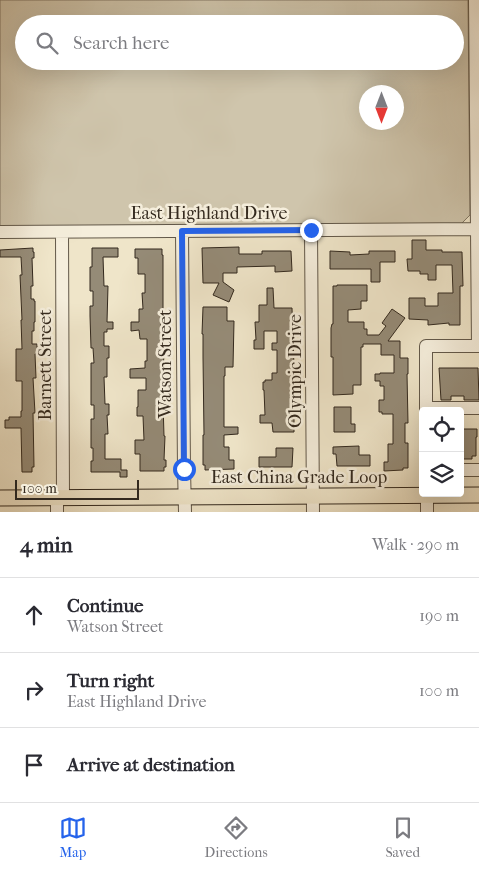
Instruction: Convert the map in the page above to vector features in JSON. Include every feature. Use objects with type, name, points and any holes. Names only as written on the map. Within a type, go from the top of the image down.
[{"type":"main road","name":"East China Grade Loop","points":[[0,498],[59,502],[185,496],[419,494]]},
{"type":"main road","name":"East China Grade Loop","points":[[464,495],[479,495]]},
{"type":"street","points":[[426,407],[426,346],[478,346],[476,8]]},
{"type":"street","name":"East Highland Drive","points":[[0,232],[478,229]]},
{"type":"street","name":"Olympic Drive","points":[[311,230],[313,512]]},
{"type":"street","name":"Watson Street","points":[[182,231],[185,512]]},
{"type":"street","name":"Barnett Street","points":[[59,502],[62,232]]},
{"type":"street","points":[[464,409],[479,408]]},
{"type":"street","points":[[464,470],[479,470]]},
{"type":"street","points":[[427,497],[427,512]]},
{"type":"shaded area","points":[[0,0],[468,0],[470,215],[461,224],[0,227]]},
{"type":"building","points":[[412,240],[426,240],[426,250],[462,252],[463,286],[460,286],[460,325],[449,325],[449,323],[428,325],[428,320],[409,319],[409,298],[425,298],[425,306],[438,306],[438,293],[453,293],[452,265],[436,265],[436,280],[428,280],[428,274],[420,274],[420,271],[408,271],[407,259],[412,259]]},
{"type":"building","points":[[239,247],[239,254],[262,254],[262,251],[291,251],[292,271],[275,272],[275,266],[237,267],[237,273],[223,273],[223,282],[234,290],[229,302],[213,295],[219,283],[203,283],[202,248]]},
{"type":"building","points":[[33,248],[31,299],[35,301],[35,322],[34,331],[32,331],[32,344],[37,344],[37,354],[35,354],[36,378],[33,378],[35,413],[33,413],[34,467],[32,467],[32,472],[22,472],[21,428],[5,428],[5,420],[9,420],[9,417],[21,417],[22,411],[22,381],[16,381],[16,349],[22,349],[21,257],[0,257],[0,250]]},
{"type":"building","points":[[92,248],[118,248],[118,257],[103,257],[104,286],[108,286],[107,322],[113,322],[113,329],[107,329],[107,332],[104,332],[104,346],[109,346],[107,377],[104,377],[105,404],[109,404],[109,415],[107,415],[108,434],[105,434],[105,459],[121,459],[121,470],[127,470],[127,477],[120,477],[120,472],[91,472],[93,448],[91,448],[91,419],[94,419],[94,405],[91,405],[91,363],[94,363],[93,348],[91,348],[90,316],[90,306],[93,306],[93,291],[90,291]]},
{"type":"building","points":[[135,249],[162,249],[163,255],[163,310],[160,310],[161,327],[163,327],[164,374],[162,403],[165,436],[164,460],[166,460],[164,471],[140,471],[140,454],[135,454],[135,440],[144,440],[143,416],[137,416],[137,407],[138,390],[146,390],[146,378],[130,378],[130,369],[145,368],[145,361],[147,361],[147,339],[140,339],[139,330],[131,331],[131,322],[139,322],[139,309],[143,309],[142,293],[145,293],[145,274],[138,274],[138,258],[135,258]]},
{"type":"building","points":[[330,251],[350,252],[350,255],[369,254],[369,251],[395,251],[395,262],[380,262],[380,282],[371,282],[371,269],[330,269]]},
{"type":"building","points":[[367,285],[367,301],[361,301],[361,309],[348,310],[348,322],[364,322],[364,329],[367,329],[367,335],[379,335],[386,326],[382,323],[392,309],[405,318],[388,341],[400,341],[400,358],[408,358],[408,423],[405,423],[405,443],[408,443],[408,468],[403,468],[403,470],[384,471],[384,462],[388,462],[388,444],[393,444],[393,414],[382,414],[382,412],[379,412],[379,400],[384,400],[384,386],[380,386],[380,381],[375,381],[375,374],[394,373],[394,355],[381,355],[381,344],[363,344],[363,347],[361,347],[361,385],[353,385],[353,394],[333,395],[331,328],[333,324],[333,286]]},
{"type":"building","points":[[267,288],[273,288],[274,308],[292,308],[295,386],[291,386],[292,400],[294,400],[294,432],[273,432],[272,423],[260,423],[260,415],[265,415],[263,382],[265,380],[272,380],[272,373],[277,373],[277,350],[272,350],[272,343],[277,343],[277,331],[264,331],[264,349],[254,349],[254,340],[256,340],[255,322],[259,322],[259,305],[267,305]]},
{"type":"building","points":[[203,307],[227,307],[227,321],[234,321],[233,367],[225,367],[224,376],[224,427],[238,427],[238,434],[224,435],[224,447],[229,447],[229,460],[234,460],[234,469],[205,470],[205,465],[203,465]]},
{"type":"building","points":[[439,368],[478,368],[479,400],[464,400],[464,396],[451,396],[451,400],[441,400]]},
{"type":"building","points":[[334,407],[351,407],[351,424],[355,424],[355,432],[334,432]]},
{"type":"building","points":[[464,429],[477,429],[476,456],[472,456],[472,459],[464,459]]},
{"type":"building","points":[[359,446],[359,455],[370,455],[370,466],[337,466],[333,447]]},
{"type":"building","points":[[276,448],[293,448],[292,467],[259,467],[259,457],[276,457]]},
{"type":"route","points":[[184,469],[182,231],[311,230]]}]
